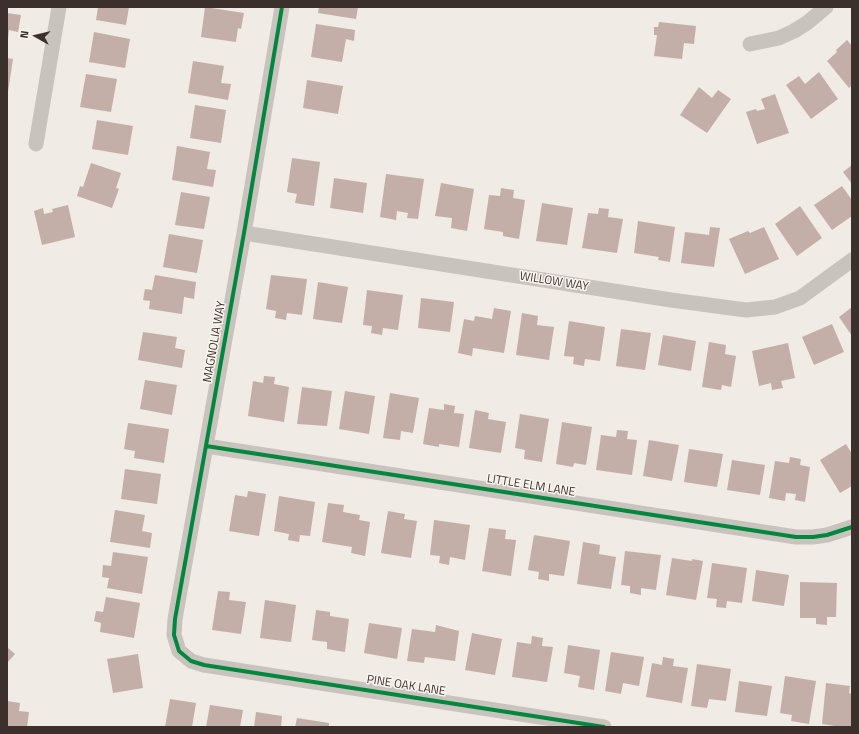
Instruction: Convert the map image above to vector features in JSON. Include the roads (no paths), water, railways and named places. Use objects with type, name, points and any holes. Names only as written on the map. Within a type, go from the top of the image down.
[{"type":"street","points":[[36,144],[59,7]]},
{"type":"street","name":"MAGNOLIA WAY","points":[[204,665],[191,661],[179,650],[174,635],[175,618],[244,233],[282,7]]},
{"type":"street","points":[[750,44],[779,38],[794,31],[808,23],[826,7]]},
{"type":"street","name":"WILLOW WAY","points":[[244,233],[671,300],[746,310],[775,307],[800,298],[852,260]]},
{"type":"street","name":"LITTLE ELM LANE","points":[[206,446],[796,537],[827,535],[852,527]]},
{"type":"street","name":"PINE OAK LANE","points":[[204,665],[604,727]]}]
